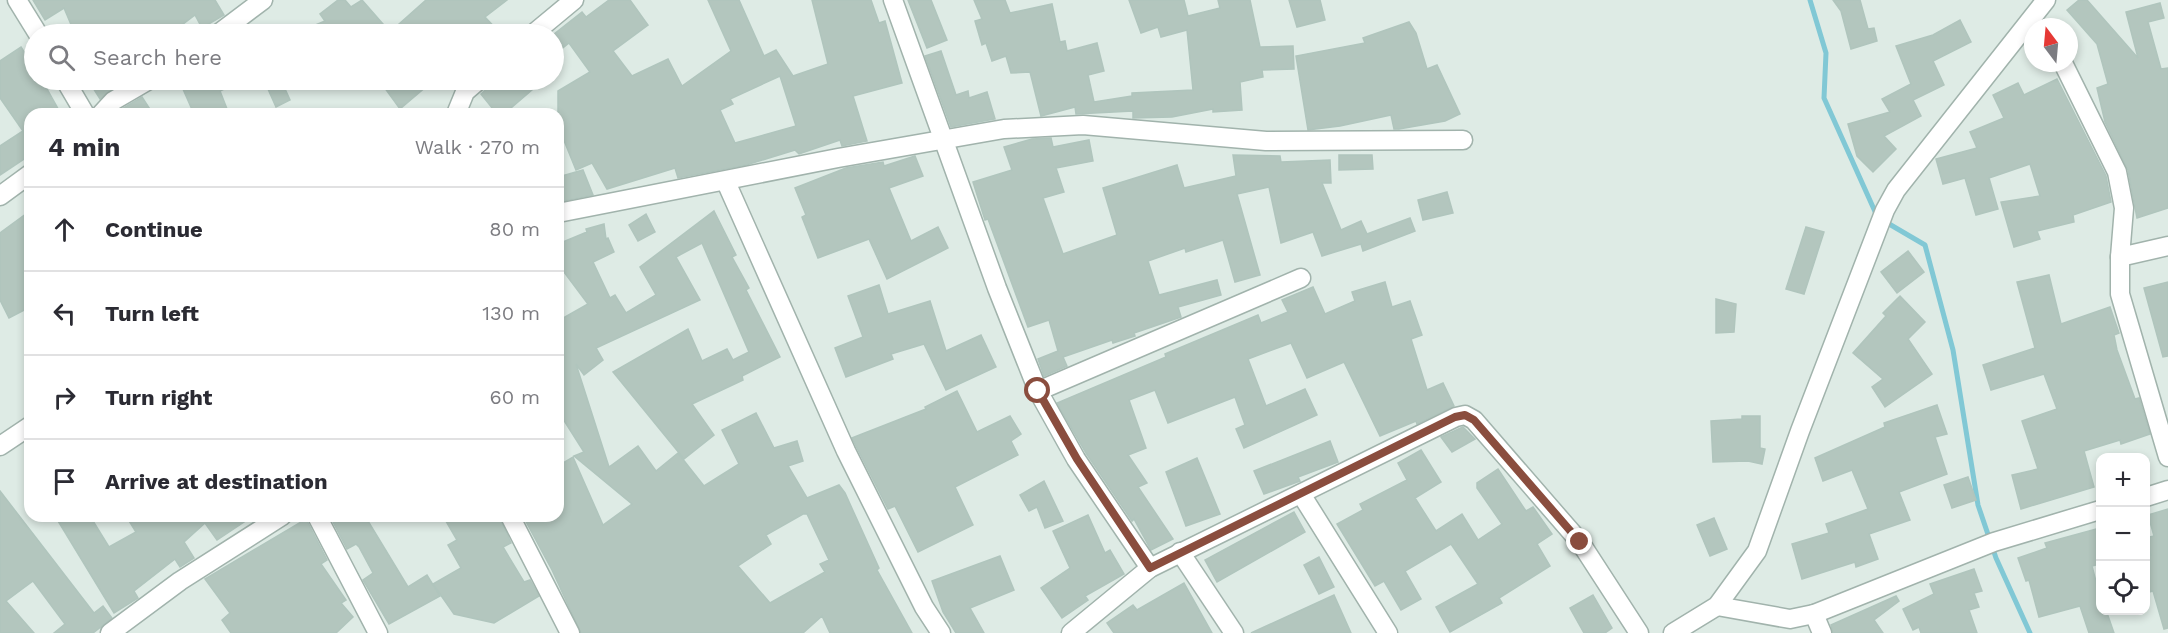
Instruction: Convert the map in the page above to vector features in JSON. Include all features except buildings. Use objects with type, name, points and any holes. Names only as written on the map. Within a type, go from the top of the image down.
[{"type":"street","points":[[17,0],[32,24]]},
{"type":"street","points":[[231,24],[263,0]]},
{"type":"street","points":[[545,24],[574,0]]},
{"type":"street","points":[[893,0],[997,288],[1038,391],[1077,459],[1150,568]]},
{"type":"street","points":[[1673,633],[1717,606],[1757,552],[1800,431],[1885,210],[1896,190],[2043,13]]},
{"type":"street","points":[[2067,72],[2117,172],[2124,208],[2120,294],[2168,457]]},
{"type":"street","points":[[71,90],[82,108]]},
{"type":"street","points":[[107,108],[113,101],[132,90]]},
{"type":"street","points":[[456,108],[467,90]]},
{"type":"street","points":[[564,212],[1004,129],[1083,125],[1266,141],[1463,140]]},
{"type":"street","points":[[0,196],[24,178]]},
{"type":"street","points":[[726,182],[846,451],[924,607],[941,633]]},
{"type":"street","points":[[2120,257],[2168,246]]},
{"type":"street","points":[[1038,391],[1301,278]]},
{"type":"street","points":[[1071,633],[1150,568],[1455,417],[1470,417],[1542,495],[1580,542],[1639,633]]},
{"type":"street","points":[[0,446],[24,430]]},
{"type":"street","points":[[2150,495],[2168,490]]},
{"type":"street","points":[[1301,494],[1388,633]]},
{"type":"street","points":[[1717,606],[1790,618],[1814,614],[2001,540],[2096,511]]},
{"type":"street","points":[[110,633],[180,581],[273,522]]},
{"type":"street","points":[[320,522],[378,633]]},
{"type":"street","points":[[513,522],[570,633]]},
{"type":"street","points":[[1180,552],[1234,633]]},
{"type":"street","points":[[1814,614],[1822,633]]},
{"type":"waterway","points":[[1810,0],[1826,53],[1824,98],[1877,216]]},
{"type":"waterway","points":[[1884,221],[1925,245],[1953,350],[1978,505],[1996,558],[2030,633]]},
{"type":"route","points":[[1038,391],[1077,459],[1150,568],[1460,415],[1474,420],[1542,495],[1580,542]]}]
